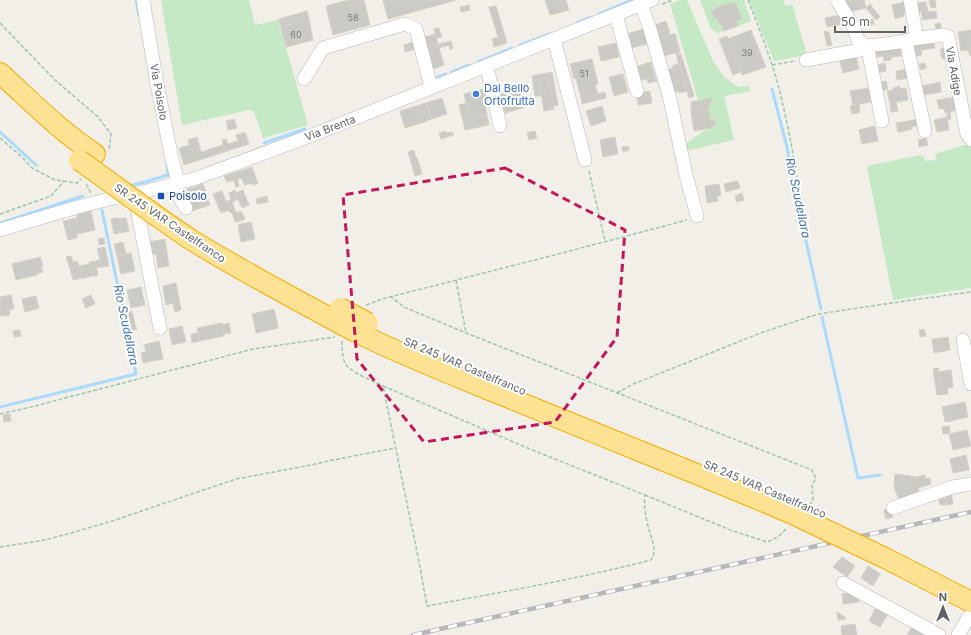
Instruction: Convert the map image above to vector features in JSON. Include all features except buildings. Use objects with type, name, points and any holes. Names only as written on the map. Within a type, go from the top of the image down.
[{"type":"highway","name":"SR 245 VAR Castelfranco","points":[[0,73],[69,136],[87,157],[149,211],[250,275],[357,324],[379,343],[412,358],[945,572],[971,587]]},
{"type":"highway","name":"SR 245 VAR Castelfranco","points":[[0,91],[40,127],[87,157]]},
{"type":"highway","name":"SR 245 VAR Castelfranco","points":[[799,513],[971,602]]},
{"type":"street","name":"Via Poisolo","points":[[143,0],[175,183],[186,208]]},
{"type":"street","points":[[837,0],[853,26],[858,40],[865,46],[869,54],[882,121]]},
{"type":"street","points":[[910,0],[916,34],[909,40],[925,131]]},
{"type":"street","name":"Via Brenta","points":[[0,230],[94,203],[197,178],[310,136],[616,15],[642,2]]},
{"type":"street","points":[[642,2],[670,99],[686,176],[697,216]]},
{"type":"street","points":[[616,15],[637,91]]},
{"type":"street","points":[[304,79],[323,48],[405,24],[416,29],[431,88]]},
{"type":"street","name":"Via Adige","points":[[806,60],[860,50],[865,46],[943,35],[948,36],[966,134],[971,140]]},
{"type":"street","points":[[556,38],[585,160]]},
{"type":"street","points":[[486,66],[500,126]]},
{"type":"street","points":[[133,194],[160,328]]},
{"type":"street","points":[[963,340],[971,384]]},
{"type":"street","points":[[893,508],[953,487],[971,484]]},
{"type":"street","points":[[843,583],[939,635]]},
{"type":"street","points":[[958,635],[971,613]]},
{"type":"path","points":[[748,0],[763,39],[776,80],[798,185]]},
{"type":"path","points":[[772,66],[806,60]]},
{"type":"path","points":[[585,160],[590,172],[605,242]]},
{"type":"path","points":[[0,214],[51,196],[64,181]]},
{"type":"path","points":[[86,183],[94,203]]},
{"type":"path","points":[[390,296],[404,307],[466,333],[812,470],[816,479],[812,484],[812,502],[799,513],[778,537],[767,542],[733,531],[525,447],[383,386],[353,372],[345,364],[342,346],[357,324],[382,299],[390,296],[605,242],[697,216]]},
{"type":"path","points":[[456,280],[466,333]]},
{"type":"path","points":[[617,393],[631,385],[763,332],[818,314],[971,292]]},
{"type":"path","points":[[0,414],[253,349],[335,337]]},
{"type":"path","points":[[383,386],[427,606],[568,580],[651,560],[654,556],[654,551],[644,501],[645,495]]},
{"type":"path","points":[[0,548],[45,540],[71,533],[112,521],[236,479],[395,448]]},
{"type":"highlighted area","points":[[505,168],[625,230],[617,337],[555,422],[424,442],[357,359],[343,195]]},
{"type":"green space","points":[[161,0],[249,0],[255,25],[278,20],[308,125],[263,138],[254,112],[249,110],[182,125]]},
{"type":"green space","points":[[680,0],[687,0],[713,61],[724,77],[738,87],[749,86],[750,91],[724,96],[734,140],[685,151],[684,145],[702,132],[716,125],[715,119],[710,120],[708,109],[712,98],[698,100],[670,4]]},
{"type":"green space","points":[[700,0],[744,0],[751,21],[738,26],[736,21],[741,19],[735,2],[715,8],[711,11],[714,18],[717,18],[724,31],[718,33],[711,29]]},
{"type":"green space","points":[[749,0],[783,0],[785,6],[792,4],[807,55],[774,61]]},
{"type":"green space","points":[[971,144],[971,288],[893,300],[867,166],[921,155],[924,156],[925,161],[936,160],[935,154]]},
{"type":"waterway","points":[[136,0],[139,15]]},
{"type":"waterway","points":[[599,14],[632,0]]},
{"type":"waterway","points":[[578,22],[592,17]]},
{"type":"waterway","points":[[520,45],[550,34]]},
{"type":"waterway","points":[[478,62],[512,48]]},
{"type":"waterway","points":[[452,72],[469,65]]},
{"type":"waterway","points":[[436,78],[446,74]]},
{"type":"waterway","name":"Rio Scudellara","points":[[772,89],[787,147],[793,182],[821,309]]},
{"type":"waterway","points":[[264,143],[305,129]]},
{"type":"waterway","points":[[0,132],[36,165]]},
{"type":"waterway","points":[[128,186],[168,175],[167,164]]},
{"type":"waterway","points":[[0,223],[83,196]]},
{"type":"waterway","name":"Rio Scudellara","points":[[0,407],[136,374],[102,210]]},
{"type":"waterway","name":"Rio Scudellara","points":[[822,317],[858,478],[880,475]]},
{"type":"railway","points":[[413,635],[971,512]]},
{"type":"place","name":"Dal Bello Ortofrutta","points":[[476,94]]},
{"type":"place","name":"Poisolo","points":[[161,196]]}]
